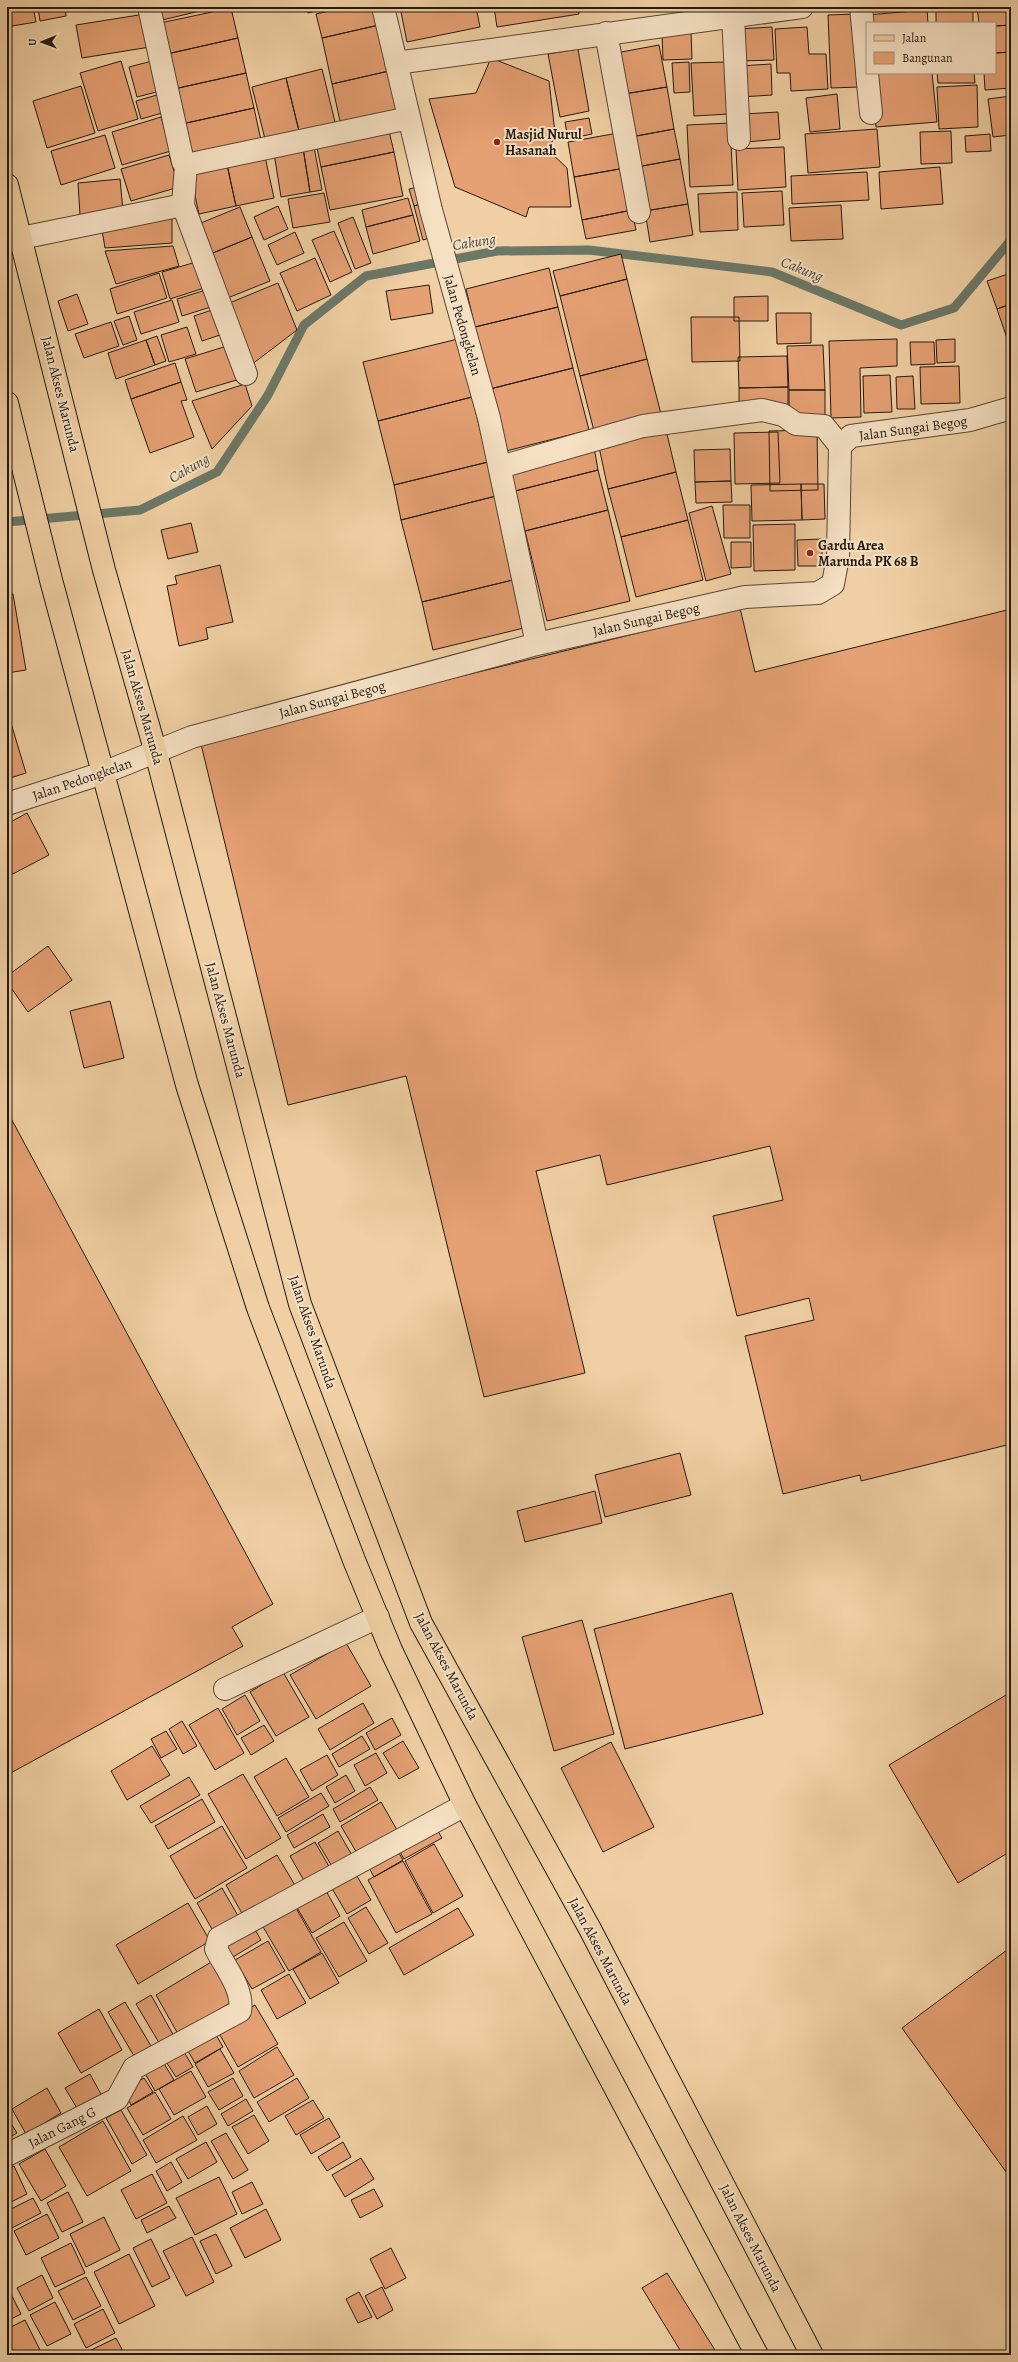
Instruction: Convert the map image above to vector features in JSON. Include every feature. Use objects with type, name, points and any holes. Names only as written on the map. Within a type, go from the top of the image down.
[{"type":"main road","name":"Jalan Akses Marunda","points":[[7,185],[77,456],[104,570],[156,753],[300,1304],[421,1623],[590,1929],[812,2355]]},
{"type":"main road","points":[[7,403],[51,580],[187,1085],[258,1308],[354,1560],[391,1650],[465,1805],[757,2355]]},
{"type":"street","points":[[149,7],[183,162],[186,165],[183,205],[246,374]]},
{"type":"street","name":"Jalan Pedongkelan","points":[[383,7],[432,210],[489,418],[537,644]]},
{"type":"street","points":[[396,63],[733,15],[802,7]]},
{"type":"street","points":[[861,7],[866,61]]},
{"type":"street","points":[[733,15],[739,139]]},
{"type":"street","points":[[606,33],[639,212]]},
{"type":"street","points":[[867,74],[871,113]]},
{"type":"street","points":[[186,165],[409,118]]},
{"type":"street","points":[[21,238],[183,205]]},
{"type":"street","name":"Jalan Sungai Begog","points":[[156,753],[192,737],[537,644],[745,597],[818,593],[833,584],[838,557],[840,446],[851,436],[970,420],[1011,408]]},
{"type":"street","points":[[500,467],[643,426],[762,410],[783,415],[796,424],[824,426],[840,446]]},
{"type":"street","name":"Jalan Pedongkelan","points":[[7,804],[103,773],[156,753]]},
{"type":"street","points":[[225,1689],[378,1617]]},
{"type":"street","name":"Jalan Gang G","points":[[7,2155],[117,2099],[134,2068],[240,2010],[242,2001],[216,1949],[219,1938],[465,1805]]},
{"type":"building","points":[[9,7],[33,7],[36,22],[12,26]]},
{"type":"building","points":[[38,7],[65,7],[66,16],[40,21]]},
{"type":"building","points":[[155,7],[199,7],[200,11],[158,21]]},
{"type":"building","points":[[306,7],[331,7],[308,13]]},
{"type":"building","points":[[347,7],[374,7],[379,25],[322,38],[316,14]]},
{"type":"building","points":[[400,7],[476,7],[480,27],[407,42]]},
{"type":"building","points":[[494,7],[578,7],[579,14],[497,27]]},
{"type":"building","points":[[696,7],[724,7],[725,8],[696,10]]},
{"type":"building","points":[[936,7],[973,7],[973,22],[936,22]]},
{"type":"building","points":[[977,7],[1011,7],[1011,25],[996,26],[996,22],[979,22]]},
{"type":"building","points":[[231,8],[238,38],[167,54],[160,23]]},
{"type":"building","points":[[927,10],[928,22],[867,22],[866,15]]},
{"type":"building","points":[[145,14],[150,47],[82,58],[76,25]]},
{"type":"building","points":[[857,14],[859,87],[831,88],[828,15]]},
{"type":"building","points":[[379,25],[389,71],[332,84],[322,38]]},
{"type":"building","points":[[1011,25],[1011,52],[996,53],[996,26]]},
{"type":"building","points":[[772,27],[774,60],[741,61],[738,29]]},
{"type":"building","points":[[807,27],[809,54],[826,54],[828,89],[791,91],[790,73],[777,73],[775,29]]},
{"type":"building","points":[[691,32],[692,59],[663,60],[662,34]]},
{"type":"building","points":[[238,38],[246,73],[174,89],[167,54]]},
{"type":"building","points":[[659,45],[667,87],[624,94],[616,53]]},
{"type":"building","points":[[578,49],[589,111],[560,117],[548,54]]},
{"type":"building","points":[[1011,52],[1011,88],[985,90],[984,74],[996,74],[996,53]]},
{"type":"building","name":"Masjid Nurul Hasanah","points":[[491,58],[549,81],[555,133],[549,151],[567,168],[571,207],[529,207],[526,217],[455,187],[429,99],[476,93]]},
{"type":"building","points":[[156,60],[164,90],[137,97],[129,67]]},
{"type":"building","points":[[121,61],[138,119],[98,131],[80,73]]},
{"type":"building","points":[[689,62],[690,92],[674,93],[672,63]]},
{"type":"building","points":[[726,62],[729,114],[694,116],[691,63]]},
{"type":"building","points":[[771,64],[772,95],[741,97],[739,66]]},
{"type":"building","points":[[322,69],[336,126],[300,135],[286,78]]},
{"type":"building","points":[[389,71],[399,112],[341,126],[332,84]]},
{"type":"building","points":[[246,73],[254,108],[182,124],[174,89]]},
{"type":"building","points":[[871,74],[932,74],[937,122],[876,127]]},
{"type":"building","points":[[937,74],[974,74],[975,83],[938,83]]},
{"type":"building","points":[[286,78],[300,135],[266,143],[252,87]]},
{"type":"building","points":[[977,85],[978,127],[939,129],[937,87]]},
{"type":"building","points":[[81,86],[95,133],[47,148],[33,101]]},
{"type":"building","points":[[667,87],[674,129],[631,137],[624,94]]},
{"type":"building","points":[[164,93],[169,111],[141,119],[136,101]]},
{"type":"building","points":[[837,94],[840,129],[810,132],[806,98]]},
{"type":"building","points":[[1011,96],[1011,135],[993,137],[988,99]]},
{"type":"building","points":[[254,108],[262,145],[190,161],[182,124]]},
{"type":"building","points":[[778,112],[780,139],[746,142],[744,114]]},
{"type":"building","points":[[161,117],[171,151],[122,165],[112,132]]},
{"type":"building","points":[[589,118],[592,134],[568,139],[565,122]]},
{"type":"building","points":[[730,123],[733,185],[690,187],[687,125]]},
{"type":"building","points":[[388,127],[394,152],[321,167],[316,143]]},
{"type":"building","points":[[674,129],[680,159],[637,167],[631,137]]},
{"type":"building","points":[[877,129],[880,167],[808,173],[805,134]]},
{"type":"building","points":[[951,131],[952,163],[921,164],[920,132]]},
{"type":"building","points":[[618,133],[625,168],[574,177],[568,142]]},
{"type":"building","points":[[990,134],[991,151],[966,152],[965,136]]},
{"type":"building","points":[[105,135],[115,168],[61,185],[51,151]]},
{"type":"building","points":[[314,147],[322,190],[310,192],[303,148]]},
{"type":"building","points":[[784,147],[786,187],[738,190],[736,149]]},
{"type":"building","points":[[303,148],[310,192],[281,197],[274,153]]},
{"type":"building","points":[[264,152],[274,198],[236,206],[226,160]]},
{"type":"building","points":[[394,152],[403,196],[330,210],[321,167]]},
{"type":"building","points":[[169,155],[179,187],[131,201],[121,169]]},
{"type":"building","points":[[680,159],[688,204],[645,211],[637,167]]},
{"type":"building","points":[[226,160],[236,206],[199,214],[189,168]]},
{"type":"building","points":[[940,167],[943,204],[881,209],[879,172]]},
{"type":"building","points":[[625,168],[632,210],[582,220],[574,177]]},
{"type":"building","points":[[867,172],[869,200],[792,204],[791,176]]},
{"type":"building","points":[[120,179],[123,211],[80,215],[78,183]]},
{"type":"building","points":[[423,186],[427,202],[414,206],[409,189]]},
{"type":"building","points":[[782,191],[784,225],[744,227],[742,193]]},
{"type":"building","points":[[737,192],[738,230],[700,232],[698,194]]},
{"type":"building","points":[[324,193],[330,222],[293,228],[288,199]]},
{"type":"building","points":[[408,198],[413,215],[366,227],[362,210]]},
{"type":"building","points":[[427,202],[436,236],[423,240],[414,206]]},
{"type":"building","points":[[688,204],[693,235],[650,242],[645,211]]},
{"type":"building","points":[[841,205],[843,239],[791,241],[789,208]]},
{"type":"building","points":[[278,206],[288,229],[264,240],[254,217]]},
{"type":"building","points":[[240,207],[252,237],[208,255],[196,225]]},
{"type":"building","points":[[632,210],[636,230],[586,239],[582,220]]},
{"type":"building","points":[[413,215],[420,241],[373,254],[366,227]]},
{"type":"building","points":[[353,217],[371,263],[355,269],[338,223]]},
{"type":"building","points":[[172,218],[172,243],[105,248],[101,224]]},
{"type":"building","points":[[334,231],[352,272],[330,282],[312,240]]},
{"type":"building","points":[[295,232],[304,253],[277,265],[268,245]]},
{"type":"building","points":[[252,237],[270,281],[225,299],[208,255]]},
{"type":"building","points":[[173,246],[179,266],[116,284],[105,251]]},
{"type":"building","points":[[621,254],[627,279],[560,296],[553,271]]},
{"type":"building","points":[[315,258],[331,295],[297,311],[280,273]]},
{"type":"building","points":[[196,262],[204,288],[170,299],[162,272]]},
{"type":"building","points":[[549,268],[558,307],[475,327],[466,289]]},
{"type":"building","points":[[159,273],[167,298],[117,314],[110,289]]},
{"type":"building","points":[[1011,273],[1011,304],[997,309],[987,281]]},
{"type":"building","points":[[627,279],[647,359],[580,376],[560,296]]},
{"type":"building","points":[[278,283],[297,330],[251,365],[227,304]]},
{"type":"building","points":[[429,285],[433,313],[391,320],[386,291]]},
{"type":"building","points":[[209,289],[214,306],[182,316],[177,299]]},
{"type":"building","points":[[77,294],[88,324],[68,331],[58,301]]},
{"type":"building","points":[[768,296],[768,321],[734,321],[734,297]]},
{"type":"building","points":[[172,300],[179,322],[141,334],[134,312]]},
{"type":"building","points":[[1011,304],[1011,350],[997,309]]},
{"type":"building","points":[[558,307],[573,368],[490,389],[475,327]]},
{"type":"building","points":[[215,309],[223,334],[202,341],[194,316]]},
{"type":"building","points":[[776,313],[811,313],[811,343],[777,344]]},
{"type":"building","points":[[129,316],[137,340],[123,345],[114,321]]},
{"type":"building","points":[[691,317],[739,317],[740,361],[692,362]]},
{"type":"building","points":[[111,322],[119,346],[84,358],[75,334]]},
{"type":"building","points":[[187,327],[196,354],[169,362],[161,335]]},
{"type":"building","points":[[157,336],[166,361],[155,365],[146,340]]},
{"type":"building","points":[[458,339],[472,397],[378,421],[363,362]]},
{"type":"building","points":[[897,339],[897,366],[860,368],[861,417],[831,418],[829,341]]},
{"type":"building","points":[[955,339],[955,362],[937,363],[936,340]]},
{"type":"building","points":[[146,340],[155,365],[116,379],[108,353]]},
{"type":"building","points":[[910,342],[934,342],[935,364],[911,365]]},
{"type":"building","points":[[230,345],[240,379],[196,392],[185,359]]},
{"type":"building","points":[[823,345],[825,390],[789,390],[787,346]]},
{"type":"building","points":[[787,356],[788,387],[739,388],[738,357]]},
{"type":"building","points":[[647,359],[661,414],[594,431],[580,376]]},
{"type":"building","points":[[175,363],[181,382],[131,399],[125,380]]},
{"type":"building","points":[[959,366],[960,403],[921,404],[920,367]]},
{"type":"building","points":[[573,368],[589,430],[506,451],[490,389]]},
{"type":"building","points":[[890,375],[892,412],[864,413],[863,376]]},
{"type":"building","points":[[913,376],[915,409],[897,409],[896,377]]},
{"type":"building","points":[[181,382],[187,400],[181,401],[194,437],[150,453],[131,399]]},
{"type":"building","points":[[245,384],[252,406],[212,449],[192,401]]},
{"type":"building","points":[[788,387],[788,407],[739,408],[739,388]]},
{"type":"building","points":[[789,390],[825,390],[825,415],[789,416]]},
{"type":"building","points":[[472,397],[488,462],[394,485],[378,421]]},
{"type":"building","points":[[666,430],[676,472],[608,489],[599,447]]},
{"type":"building","points":[[817,430],[818,490],[770,491],[769,431]]},
{"type":"building","points":[[778,432],[780,483],[735,484],[734,433]]},
{"type":"building","points":[[594,447],[598,470],[515,491],[510,468]]},
{"type":"building","points":[[730,449],[731,481],[695,482],[694,450]]},
{"type":"building","points":[[488,462],[496,496],[401,520],[394,485]]},
{"type":"building","points":[[598,470],[608,510],[525,531],[515,491]]},
{"type":"building","points":[[676,472],[688,520],[621,537],[608,489]]},
{"type":"building","points":[[731,481],[732,502],[696,503],[695,482]]},
{"type":"building","points":[[801,484],[824,484],[825,519],[802,520]]},
{"type":"building","points":[[801,484],[802,520],[752,521],[751,485]]},
{"type":"building","points":[[496,496],[517,579],[422,602],[401,520]]},
{"type":"building","points":[[723,505],[750,505],[750,538],[724,538]]},
{"type":"building","points":[[712,506],[731,574],[706,581],[689,513]]},
{"type":"building","points":[[608,510],[630,601],[547,621],[525,531]]},
{"type":"building","points":[[688,520],[703,580],[636,597],[621,537]]},
{"type":"building","points":[[191,523],[198,552],[168,559],[161,530]]},
{"type":"building","points":[[795,524],[795,570],[754,571],[753,525]]},
{"type":"building","name":"Gardu Area Marunda PK 68 B","points":[[822,539],[822,566],[798,566],[797,540]]},
{"type":"building","points":[[731,542],[751,542],[751,567],[731,568]]},
{"type":"building","points":[[220,565],[233,622],[206,628],[208,639],[179,646],[167,586],[177,584],[175,576]]},
{"type":"building","points":[[517,579],[528,627],[433,650],[422,602]]},
{"type":"building","points":[[13,594],[26,670],[7,673],[7,595]]},
{"type":"building","points":[[740,608],[755,672],[1007,610],[1011,628],[1011,1444],[861,1481],[860,1475],[783,1494],[745,1336],[814,1320],[809,1298],[737,1316],[713,1216],[783,1200],[770,1146],[607,1185],[600,1155],[536,1171],[585,1373],[484,1397],[406,1076],[288,1105],[200,740]]},
{"type":"building","points":[[7,710],[26,773],[7,779]]},
{"type":"building","points":[[27,813],[49,855],[7,877],[7,824]]},
{"type":"building","points":[[48,946],[72,980],[28,1012],[7,982],[7,976]]},
{"type":"building","points":[[110,1001],[124,1058],[84,1068],[70,1011]]},
{"type":"building","points":[[7,1111],[273,1604],[232,1627],[243,1646],[7,1775]]},
{"type":"building","points":[[680,1453],[691,1495],[605,1517],[595,1475]]},
{"type":"building","points":[[595,1491],[602,1523],[525,1542],[517,1511]]},
{"type":"building","points":[[732,1593],[763,1714],[625,1749],[594,1629]]},
{"type":"building","points":[[582,1620],[614,1734],[554,1751],[522,1637]]},
{"type":"building","points":[[346,1643],[371,1686],[316,1719],[290,1675]]},
{"type":"building","points":[[283,1672],[309,1717],[276,1736],[250,1692]]},
{"type":"building","points":[[1011,1692],[1011,1851],[958,1883],[889,1765]]},
{"type":"building","points":[[245,1695],[260,1721],[237,1735],[222,1709]]},
{"type":"building","points":[[363,1703],[374,1723],[330,1750],[318,1729]]},
{"type":"building","points":[[218,1708],[244,1753],[215,1770],[189,1725]]},
{"type":"building","points":[[392,1718],[401,1735],[375,1750],[366,1733]]},
{"type":"building","points":[[182,1721],[197,1746],[183,1754],[169,1729]]},
{"type":"building","points":[[264,1725],[274,1741],[251,1755],[241,1738]]},
{"type":"building","points":[[166,1731],[177,1749],[161,1758],[151,1739]]},
{"type":"building","points":[[362,1736],[370,1749],[339,1767],[332,1754]]},
{"type":"building","points":[[403,1741],[419,1768],[399,1779],[383,1753]]},
{"type":"building","points":[[611,1742],[654,1827],[603,1852],[561,1768]]},
{"type":"building","points":[[152,1746],[170,1775],[127,1800],[111,1771]]},
{"type":"building","points":[[376,1753],[387,1773],[365,1786],[354,1765]]},
{"type":"building","points":[[327,1755],[338,1775],[312,1791],[300,1770]]},
{"type":"building","points":[[286,1758],[309,1797],[277,1816],[254,1777]]},
{"type":"building","points":[[243,1774],[281,1838],[246,1859],[208,1794]]},
{"type":"building","points":[[346,1775],[355,1791],[335,1803],[326,1787]]},
{"type":"building","points":[[189,1777],[200,1795],[151,1823],[140,1806]]},
{"type":"building","points":[[370,1787],[378,1800],[340,1822],[333,1809]]},
{"type":"building","points":[[321,1793],[329,1806],[286,1832],[278,1818]]},
{"type":"building","points":[[202,1799],[215,1822],[168,1849],[155,1826]]},
{"type":"building","points":[[381,1802],[401,1837],[361,1860],[341,1826]]},
{"type":"building","points":[[323,1814],[330,1827],[294,1848],[287,1835]]},
{"type":"building","points":[[222,1826],[247,1868],[195,1899],[170,1856]]},
{"type":"building","points":[[435,1826],[442,1838],[404,1859],[397,1847]]},
{"type":"building","points":[[338,1831],[353,1857],[333,1868],[318,1843]]},
{"type":"building","points":[[315,1842],[331,1870],[306,1884],[290,1856]]},
{"type":"building","points":[[434,1844],[463,1896],[433,1913],[405,1861]]},
{"type":"building","points":[[396,1848],[403,1860],[374,1877],[367,1864]]},
{"type":"building","points":[[277,1855],[296,1887],[244,1917],[226,1885]]},
{"type":"building","points":[[403,1861],[432,1914],[396,1933],[368,1880]]},
{"type":"building","points":[[354,1871],[371,1900],[347,1914],[330,1885]]},
{"type":"building","points":[[222,1888],[241,1921],[216,1936],[197,1903]]},
{"type":"building","points":[[325,1889],[340,1916],[312,1933],[296,1906]]},
{"type":"building","points":[[292,1901],[321,1952],[289,1971],[259,1920]]},
{"type":"building","points":[[188,1903],[210,1941],[138,1984],[116,1945]]},
{"type":"building","points":[[366,1907],[388,1943],[369,1954],[348,1918]]},
{"type":"building","points":[[458,1908],[474,1935],[404,1975],[389,1948]]},
{"type":"building","points":[[250,1921],[261,1940],[233,1957],[222,1938]]},
{"type":"building","points":[[344,1922],[367,1961],[339,1977],[316,1938]]},
{"type":"building","points":[[268,1941],[285,1971],[252,1989],[235,1960]]},
{"type":"building","points":[[1011,1947],[1011,2174],[1009,2176],[902,2028]]},
{"type":"building","points":[[322,1953],[339,1983],[310,1999],[293,1969]]},
{"type":"building","points":[[213,1961],[235,2000],[178,2034],[156,1995]]},
{"type":"building","points":[[289,1974],[306,2003],[277,2019],[261,1990]]},
{"type":"building","points":[[151,1995],[175,2038],[161,2046],[136,2004]]},
{"type":"building","points":[[125,2002],[151,2046],[134,2056],[108,2012]]},
{"type":"building","points":[[255,2005],[278,2044],[238,2067],[216,2028]]},
{"type":"building","points":[[99,2009],[122,2050],[81,2073],[58,2033]]},
{"type":"building","points":[[212,2028],[223,2047],[195,2063],[184,2044]]},
{"type":"building","points":[[181,2047],[193,2067],[176,2077],[163,2057]]},
{"type":"building","points":[[277,2047],[294,2075],[254,2098],[239,2071]]},
{"type":"building","points":[[220,2049],[234,2073],[208,2087],[195,2064]]},
{"type":"building","points":[[160,2057],[174,2080],[155,2091],[142,2068]]},
{"type":"building","points":[[191,2071],[206,2097],[174,2115],[159,2089]]},
{"type":"building","points":[[90,2074],[102,2096],[78,2110],[65,2088]]},
{"type":"building","points":[[144,2078],[153,2092],[131,2105],[124,2090]]},
{"type":"building","points":[[233,2078],[243,2096],[219,2110],[208,2092]]},
{"type":"building","points":[[297,2078],[309,2098],[269,2122],[257,2102]]},
{"type":"building","points":[[47,2088],[61,2113],[26,2134],[12,2109]]},
{"type":"building","points":[[155,2092],[171,2119],[143,2135],[127,2108]]},
{"type":"building","points":[[246,2099],[253,2111],[228,2126],[221,2114]]},
{"type":"building","points":[[313,2100],[324,2118],[296,2135],[285,2116]]},
{"type":"building","points":[[207,2106],[217,2124],[198,2135],[188,2117]]},
{"type":"building","points":[[121,2110],[147,2155],[132,2164],[106,2118]]},
{"type":"building","points":[[254,2115],[269,2141],[248,2154],[232,2127]]},
{"type":"building","points":[[183,2116],[197,2140],[156,2163],[143,2140]]},
{"type":"building","points":[[7,2117],[17,2133],[7,2139]]},
{"type":"building","points":[[329,2118],[340,2137],[311,2154],[300,2135]]},
{"type":"building","points":[[103,2121],[131,2171],[87,2196],[59,2147]]},
{"type":"building","points":[[226,2133],[248,2170],[233,2179],[211,2141]]},
{"type":"building","points":[[206,2142],[217,2162],[188,2179],[176,2159]]},
{"type":"building","points":[[343,2142],[351,2157],[327,2171],[318,2157]]},
{"type":"building","points":[[45,2149],[66,2186],[41,2201],[19,2164]]},
{"type":"building","points":[[361,2158],[374,2179],[345,2197],[332,2175]]},
{"type":"building","points":[[171,2162],[182,2182],[167,2191],[156,2171]]},
{"type":"building","points":[[14,2166],[27,2194],[7,2204],[7,2169]]},
{"type":"building","points":[[152,2174],[167,2203],[136,2219],[121,2190]]},
{"type":"building","points":[[219,2177],[237,2214],[195,2235],[176,2198]]},
{"type":"building","points":[[252,2182],[263,2204],[242,2214],[232,2192]]},
{"type":"building","points":[[374,2189],[383,2206],[360,2218],[351,2200]]},
{"type":"building","points":[[68,2192],[83,2222],[62,2232],[47,2203]]},
{"type":"building","points":[[33,2198],[41,2213],[8,2230],[7,2211]]},
{"type":"building","points":[[169,2206],[176,2218],[147,2233],[141,2220]]},
{"type":"building","points":[[266,2209],[281,2240],[245,2258],[230,2228]]},
{"type":"building","points":[[47,2214],[59,2238],[26,2255],[14,2231]]},
{"type":"building","points":[[104,2217],[120,2250],[86,2267],[70,2234]]},
{"type":"building","points":[[216,2234],[232,2266],[216,2274],[200,2241]]},
{"type":"building","points":[[192,2237],[214,2282],[186,2296],[163,2251]]},
{"type":"building","points":[[151,2239],[170,2278],[152,2287],[133,2248]]},
{"type":"building","points":[[71,2243],[85,2273],[55,2287],[41,2258]]},
{"type":"building","points":[[391,2248],[406,2278],[385,2289],[370,2259]]},
{"type":"building","points":[[129,2254],[155,2306],[119,2324],[94,2272]]},
{"type":"building","points":[[667,2273],[718,2355],[683,2355],[642,2288]]},
{"type":"building","points":[[42,2275],[53,2298],[29,2311],[17,2288]]},
{"type":"building","points":[[86,2277],[101,2306],[73,2320],[58,2291]]},
{"type":"building","points":[[7,2286],[21,2314],[7,2321]]},
{"type":"building","points":[[382,2287],[393,2310],[377,2319],[365,2296]]},
{"type":"building","points":[[359,2292],[372,2317],[358,2323],[346,2299]]},
{"type":"building","points":[[55,2302],[71,2334],[47,2346],[30,2315]]},
{"type":"building","points":[[103,2309],[115,2333],[86,2348],[74,2324]]},
{"type":"building","points":[[25,2320],[41,2352],[34,2355],[7,2355],[7,2329]]},
{"type":"building","points":[[116,2338],[125,2355],[88,2355],[87,2352]]},
{"type":"waterway","name":"Cakung","points":[[7,522],[140,510],[217,472],[268,395],[304,325],[366,276],[497,251],[589,250],[772,272],[901,325],[954,308],[1011,240]]},
{"type":"place","name":"Masjid Nurul Hasanah","points":[[497,142]]},
{"type":"place","name":"Gardu Area Marunda PK 68 B","points":[[810,553]]}]
